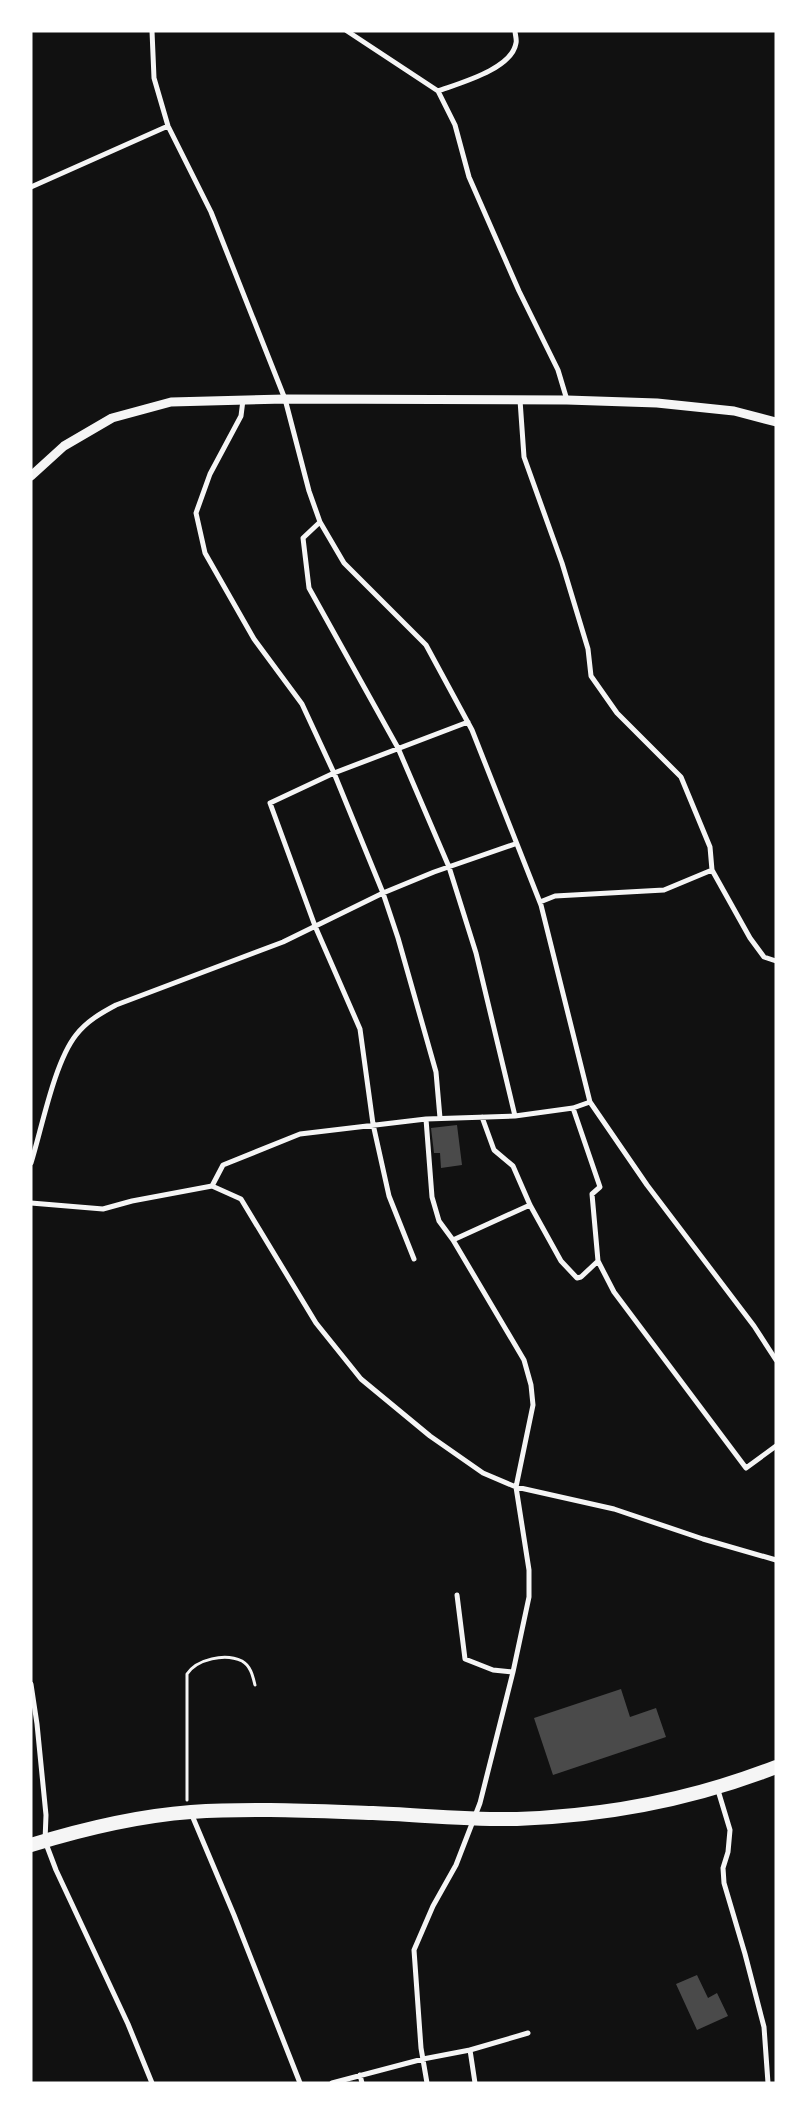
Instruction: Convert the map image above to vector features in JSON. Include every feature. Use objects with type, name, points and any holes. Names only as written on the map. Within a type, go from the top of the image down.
[{"type":"highway","points":[[31,1845],[80,1831],[150,1817],[191,1812],[290,1811],[474,1818],[562,1816],[676,1798],[717,1787],[776,1767]]},
{"type":"street","points":[[152,31],[154,78],[168,126],[211,212],[285,399],[309,491],[320,522],[344,563],[426,645],[468,722],[540,902],[590,1102],[647,1184],[754,1326],[776,1360]]},
{"type":"street","points":[[347,31],[438,91],[455,125],[469,177],[518,291],[558,370],[568,400]]},
{"type":"street","points":[[438,91],[482,75],[508,59],[516,43],[515,31]]},
{"type":"street","points":[[31,187],[168,126]]},
{"type":"street","points":[[31,476],[64,446],[112,418],[171,402],[243,399],[568,400],[657,403],[734,411],[776,422]]},
{"type":"street","points":[[243,399],[241,416],[210,474],[196,514],[205,552],[254,639],[302,704],[334,773],[383,893],[398,938],[436,1072],[440,1118]]},
{"type":"street","points":[[520,400],[524,457],[562,563],[588,649],[592,676],[617,713],[681,777],[710,847],[712,870],[750,938],[764,957],[776,961]]},
{"type":"street","points":[[320,522],[303,538],[309,588],[398,748],[449,867],[476,953],[515,1116]]},
{"type":"street","points":[[414,1259],[389,1196],[372,1124],[360,1029],[315,926],[270,803],[334,773],[468,722]]},
{"type":"street","points":[[31,1163],[60,1067],[75,1036],[93,1018],[116,1005],[283,942],[383,893],[449,867],[516,844]]},
{"type":"street","points":[[540,902],[555,896],[664,890],[712,870]]},
{"type":"street","points":[[212,1186],[223,1165],[300,1134],[426,1119],[515,1116],[573,1108],[590,1102]]},
{"type":"street","points":[[573,1108],[600,1187],[592,1194],[598,1261],[614,1292],[746,1468],[776,1446]]},
{"type":"street","points":[[482,1117],[494,1150],[513,1166],[530,1205],[570,1273],[577,1278],[581,1277],[598,1261]]},
{"type":"street","points":[[426,1119],[432,1197],[439,1221],[453,1240],[524,1360],[532,1384],[533,1405],[516,1487],[529,1570],[529,1597],[513,1672],[480,1803],[456,1865],[434,1906],[414,1950],[423,2059],[427,2083]]},
{"type":"street","points":[[31,1203],[103,1209],[132,1201],[212,1186],[241,1199],[316,1323],[361,1379],[437,1441],[484,1473],[516,1487],[614,1509],[703,1539],[776,1560]]},
{"type":"street","points":[[453,1240],[530,1205]]},
{"type":"street","points":[[456,1595],[465,1659],[492,1670],[513,1672]]},
{"type":"street","points":[[31,1684],[46,1816],[45,1841],[56,1870],[128,2024],[152,2083]]},
{"type":"street","points":[[717,1787],[730,1830],[728,1852],[723,1868],[724,1883],[746,1954],[764,2027],[768,2083]]},
{"type":"street","points":[[191,1812],[300,2083]]},
{"type":"street","points":[[332,2083],[423,2059],[470,2050],[528,2033]]},
{"type":"street","points":[[470,2050],[475,2083]]},
{"type":"street","points":[[360,2075],[362,2083]]},
{"type":"path","points":[[191,1812],[186,1798],[187,1674],[192,1666],[204,1660],[217,1658],[241,1661],[250,1669],[256,1685]]},
{"type":"building","points":[[457,1125],[462,1165],[441,1168],[440,1153],[434,1153],[431,1128]]},
{"type":"building","points":[[621,1689],[630,1717],[656,1708],[666,1737],[553,1775],[534,1718]]},
{"type":"building","points":[[697,1975],[708,1998],[717,1993],[728,2016],[697,2030],[676,1984]]}]
